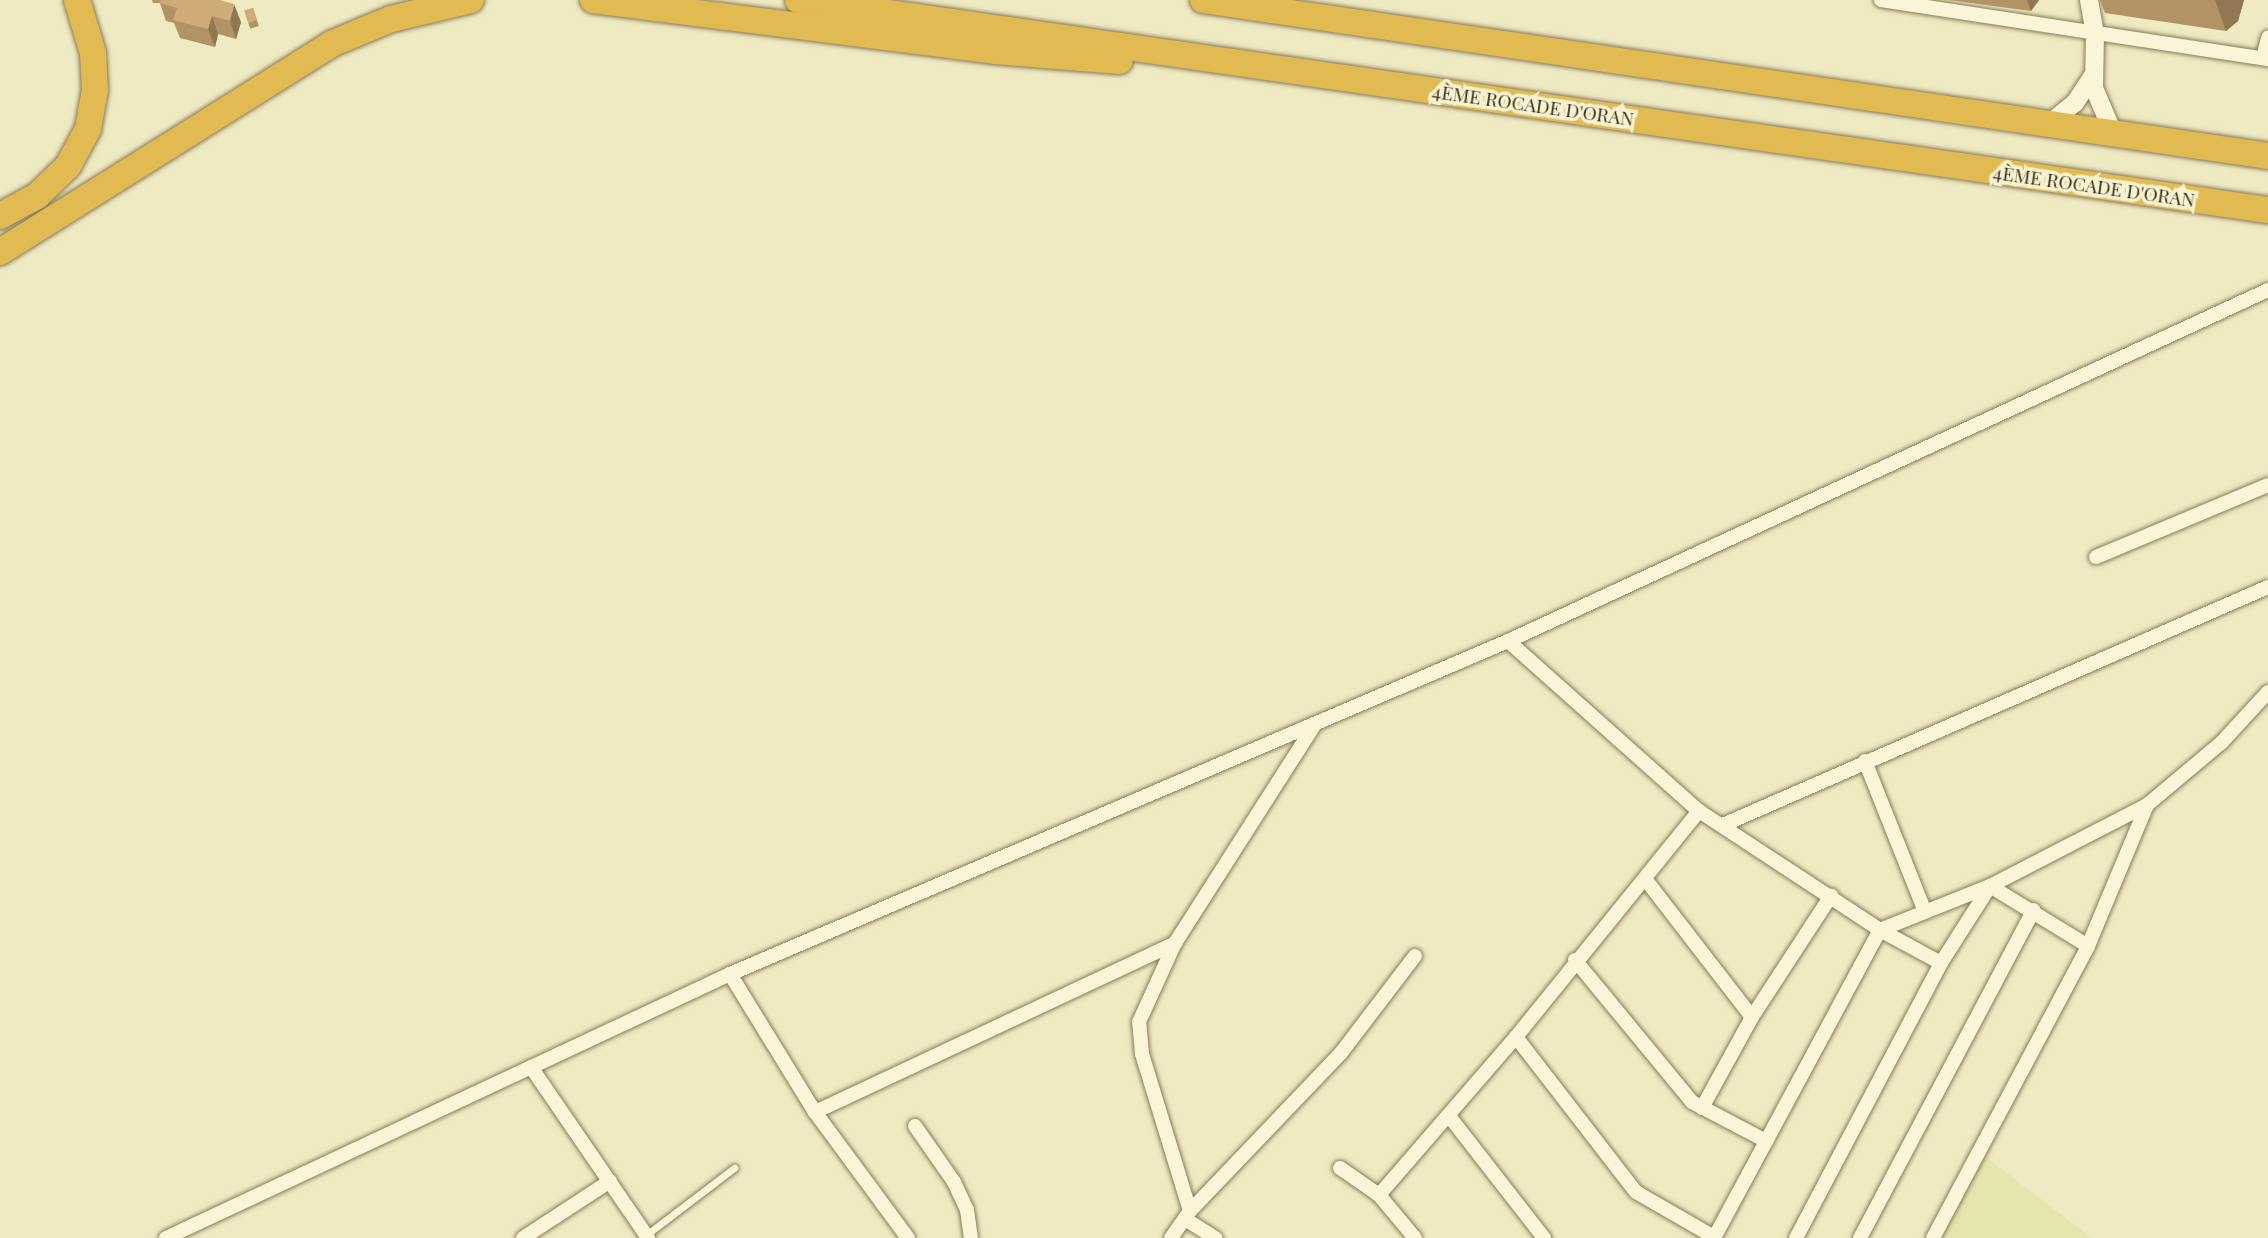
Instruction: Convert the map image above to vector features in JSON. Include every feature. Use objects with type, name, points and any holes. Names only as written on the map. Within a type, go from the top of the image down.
[{"type":"highway","points":[[0,216],[37,196],[68,166],[88,129],[95,90],[93,53],[76,0]]},
{"type":"highway","points":[[0,252],[331,44],[391,19],[471,0]]},
{"type":"highway","points":[[593,0],[995,51],[1143,63],[1263,64]]},
{"type":"highway","name":"4ÈME ROCADE D'ORAN","points":[[798,0],[1263,64],[2268,210]]},
{"type":"highway","points":[[1203,0],[2268,156]]},
{"type":"street","points":[[1881,0],[2265,59],[2268,37]]},
{"type":"street","points":[[2089,0],[2095,35],[2092,75],[2097,100],[2114,135]]},
{"type":"street","points":[[2050,123],[2075,103],[2092,75]]},
{"type":"street","points":[[166,1238],[730,974],[1314,726],[1508,640],[2268,290]]},
{"type":"street","points":[[2096,557],[2268,485]]},
{"type":"street","points":[[1725,824],[2268,587]]},
{"type":"street","points":[[1508,640],[1699,811],[1725,824],[1880,930],[1941,963]]},
{"type":"street","points":[[1516,1037],[1636,1192],[1714,1237],[1880,930],[1990,886],[2147,805],[2222,742],[2268,692]]},
{"type":"street","points":[[1215,1238],[1187,1215],[1142,1054],[1139,1022],[1175,943],[1314,726]]},
{"type":"street","points":[[1865,761],[1926,912]]},
{"type":"street","points":[[1933,1238],[2088,946],[2147,805]]},
{"type":"street","points":[[1379,1195],[1516,1037],[1575,960],[1646,880],[1699,811]]},
{"type":"street","points":[[1646,880],[1752,1017]]},
{"type":"street","points":[[1990,886],[2034,910],[2088,946]]},
{"type":"street","points":[[1796,1238],[1941,963],[1990,886]]},
{"type":"street","points":[[1702,1108],[1752,1017],[1831,896]]},
{"type":"street","points":[[1860,1238],[2034,910]]},
{"type":"street","points":[[815,1112],[1175,943]]},
{"type":"street","points":[[1171,1238],[1187,1215],[1341,1053],[1415,956]]},
{"type":"street","points":[[1575,960],[1702,1108],[1766,1141]]},
{"type":"street","points":[[730,974],[815,1112],[908,1238]]},
{"type":"street","points":[[531,1067],[647,1237]]},
{"type":"street","points":[[1448,1116],[1545,1238]]},
{"type":"street","points":[[915,1126],[954,1182],[967,1210],[971,1238]]},
{"type":"street","points":[[1340,1168],[1379,1195],[1415,1238]]},
{"type":"street","points":[[523,1238],[610,1181]]},
{"type":"lane","points":[[647,1237],[734,1168]]},
{"type":"green space","points":[[1979,1152],[2092,1238],[1938,1238]]},
{"type":"building","points":[[161,0],[220,0],[234,4],[230,21],[212,16],[208,29],[173,20],[177,8],[160,3]]},
{"type":"building","points":[[253,8],[257,20],[248,23],[244,11]]}]
